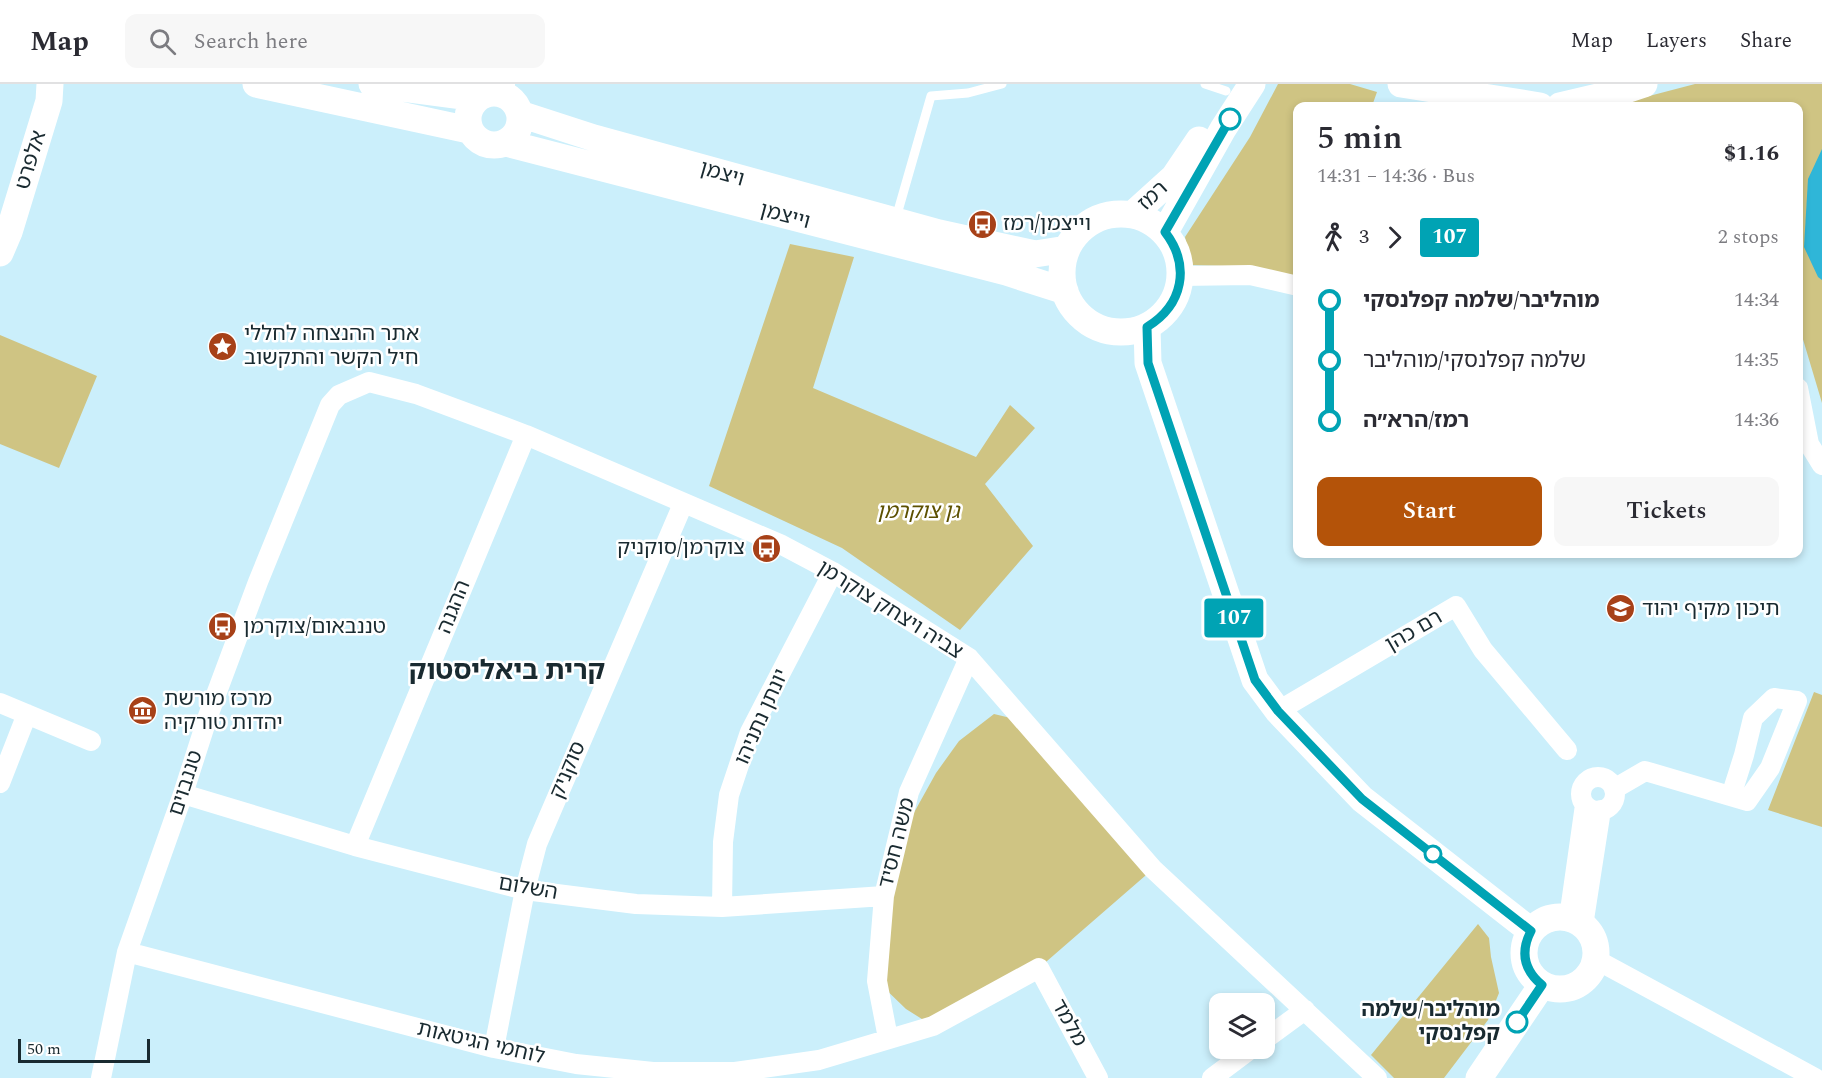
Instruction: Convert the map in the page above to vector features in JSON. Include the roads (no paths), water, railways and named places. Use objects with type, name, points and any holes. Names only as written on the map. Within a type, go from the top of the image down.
[{"type":"street","points":[[256,84],[469,130]]},
{"type":"street","name":"ויצמן","points":[[372,84],[502,98],[594,138],[895,221],[1035,254],[1067,249]]},
{"type":"street","name":"רמז","points":[[1165,232],[1223,129],[1252,84]]},
{"type":"street","points":[[1401,84],[1515,102]]},
{"type":"street","points":[[1578,102],[1623,92],[1644,84]]},
{"type":"street","name":"רמז","points":[[1132,215],[1174,177],[1208,127],[1220,86]]},
{"type":"street","name":"אלפרט","points":[[3,238],[54,90]]},
{"type":"street","points":[[502,98],[520,123],[518,131],[506,143],[489,146],[474,137],[469,130],[468,112],[502,98]]},
{"type":"street","name":"וייצמן","points":[[506,143],[1006,272],[1065,291]]},
{"type":"street","points":[[1123,214],[1153,223],[1165,232],[1177,251],[1180,276],[1175,298],[1168,310],[1135,330],[1106,331],[1090,324],[1078,315],[1070,303],[1062,278],[1067,249],[1077,234],[1089,223],[1106,216],[1123,214]]},
{"type":"street","points":[[1180,276],[1250,275],[1293,285]]},
{"type":"street","points":[[1135,330],[1255,680],[1278,711],[1362,799],[1531,931]]},
{"type":"street","name":"צביה ויצחק צוקרמן","points":[[369,382],[416,394],[525,435],[782,545],[832,572],[969,658],[1153,869],[1377,1078]]},
{"type":"street","name":"טננבוים","points":[[101,1078],[127,952],[208,716],[254,593],[330,405],[339,395],[369,382]]},
{"type":"street","points":[[1803,413],[1809,444],[1822,465]]},
{"type":"street","name":"ההגנה","points":[[355,846],[525,435]]},
{"type":"street","name":"סוקניק","points":[[494,1048],[525,890],[537,844],[682,504]]},
{"type":"street","name":"יונתן נתניהו","points":[[722,907],[723,842],[729,795],[750,732],[832,572]]},
{"type":"street","name":"רם כהן","points":[[1278,711],[1456,606],[1483,650],[1567,750]]},
{"type":"street","name":"משה חסיד","points":[[888,1038],[877,981],[884,896],[909,792],[969,658]]},
{"type":"street","points":[[1774,698],[1797,701],[1770,768],[1739,799],[1744,755],[1753,718],[1774,698]]},
{"type":"street","points":[[0,703],[91,741]]},
{"type":"street","points":[[0,783],[27,714]]},
{"type":"street","points":[[1614,789],[1645,771],[1739,799]]},
{"type":"street","points":[[1592,778],[1602,778],[1607,780],[1614,789],[1613,800],[1610,805],[1593,808],[1581,795],[1581,790],[1592,778]]},
{"type":"street","name":"השלום","points":[[183,794],[355,846],[525,890],[636,904],[722,907],[884,896]]},
{"type":"street","points":[[1576,922],[1593,808]]},
{"type":"street","points":[[1559,917],[1576,922],[1591,935],[1595,947],[1595,960],[1591,970],[1575,985],[1553,988],[1542,985],[1533,977],[1525,960],[1525,942],[1531,931],[1548,918],[1559,917]]},
{"type":"street","name":"לוחמי הגיטאות","points":[[127,952],[494,1048],[576,1064],[642,1071],[735,1072],[819,1060],[933,1026],[1039,968]]},
{"type":"street","points":[[1595,960],[1815,1078],[1822,1063]]},
{"type":"street","name":"מלמד","points":[[1039,968],[1098,1078]]},
{"type":"street","points":[[1479,1078],[1542,985]]},
{"type":"street","points":[[1275,1032],[1305,1010]]},
{"type":"street","points":[[1212,1078],[1237,1059]]},
{"type":"lane","points":[[895,221],[931,96],[968,93],[1002,84]]},
{"type":"water","points":[[1822,149],[1822,280],[1818,277],[1804,247],[1808,179]]},
{"type":"place","name":"וייצמן/רמז","points":[[982,224]]},
{"type":"place","name":"אתר ההנצחה לחללי חיל הקשר והתקשוב","points":[[223,346]]},
{"type":"place","name":"צוקרמן/סוקניק","points":[[766,548]]},
{"type":"place","name":"תיכון מקיף יהוד","points":[[1621,609]]},
{"type":"place","name":"טננבאום/צוקרמן","points":[[222,627]]},
{"type":"place","name":"מרכז מורשת יהדות טורקיה","points":[[143,711]]},
{"type":"place","name":"מוהליבר/שלמה קפלנסקי","points":[[1517,1022]]},
{"type":"district","name":"קרית ביאליסטוק","points":[[507,671]]},
{"type":"park label","name":"גן צוקרמן","points":[[918,512]]}]
